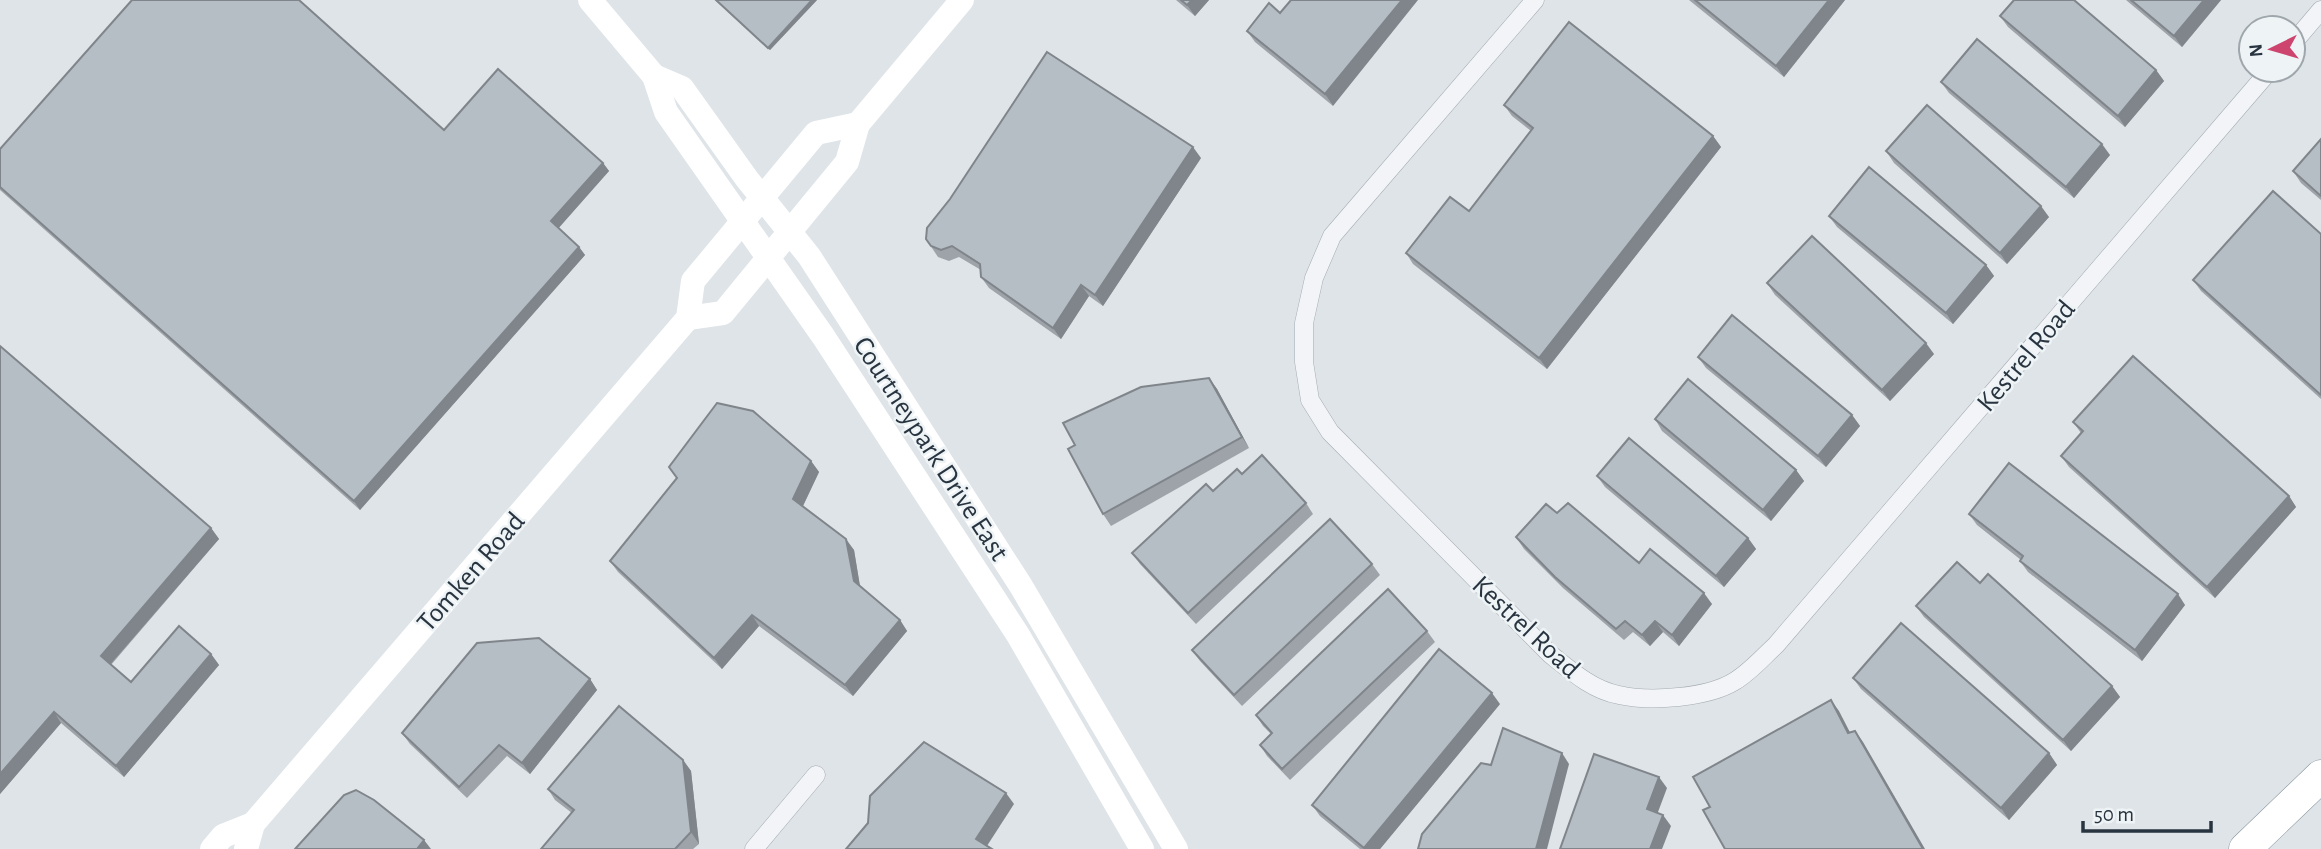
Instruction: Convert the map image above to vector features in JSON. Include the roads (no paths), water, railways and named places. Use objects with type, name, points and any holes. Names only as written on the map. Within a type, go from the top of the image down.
[{"type":"highway","points":[[2245,849],[2321,776]]},
{"type":"highway","points":[[2277,849],[2321,796]]},
{"type":"main road","name":"Courtneypark Drive East","points":[[590,0],[654,76],[666,112],[823,336],[1018,635],[1142,849]]},
{"type":"main road","points":[[858,124],[816,133],[693,281],[688,318],[723,313],[847,162],[858,124],[962,0]]},
{"type":"main road","name":"Courtneypark Drive East","points":[[654,76],[682,88],[762,198],[809,256],[1021,586],[1176,849]]},
{"type":"main road","name":"Tomken Road","points":[[246,849],[253,824],[688,318]]},
{"type":"main road","name":"Tomken Road","points":[[212,849],[223,836],[253,824]]},
{"type":"street","name":"Kestrel Road","points":[[1535,0],[1332,236],[1314,278],[1309,300],[1304,323],[1304,362],[1310,400],[1330,432],[1550,653],[1583,680],[1617,695],[1653,698],[1694,695],[1735,681],[1776,645],[2258,84]]},
{"type":"street","points":[[2307,26],[2321,10]]},
{"type":"street","points":[[754,849],[816,775]]}]
